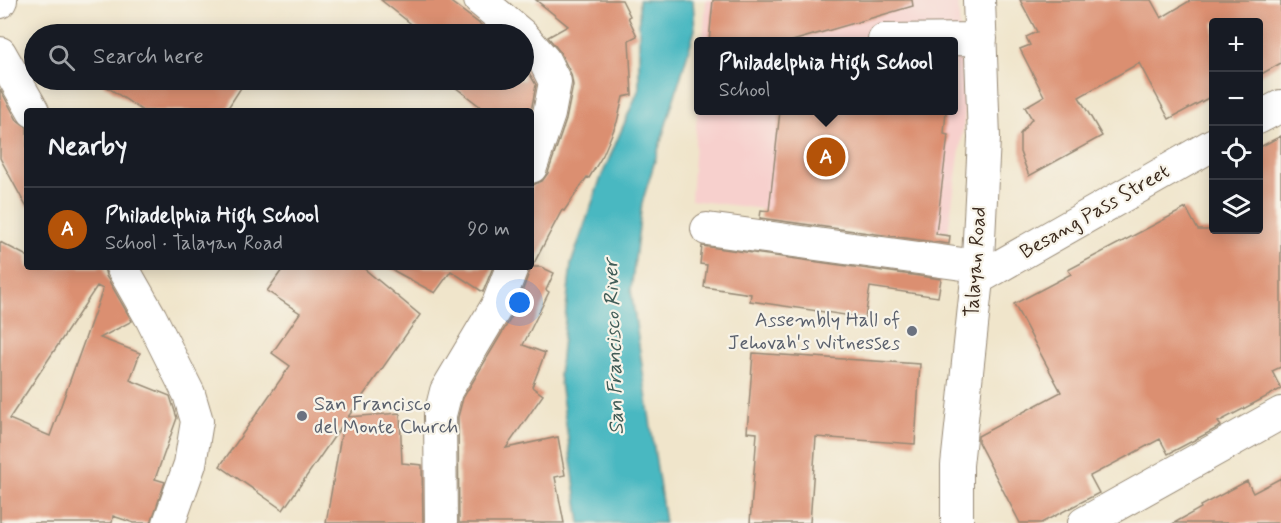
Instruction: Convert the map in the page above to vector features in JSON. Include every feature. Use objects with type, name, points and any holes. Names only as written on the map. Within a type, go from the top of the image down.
[{"type":"street","points":[[480,0],[508,24]]},
{"type":"street","name":"Talayan Road","points":[[957,523],[957,465],[977,273],[984,138],[979,0]]},
{"type":"street","points":[[958,39],[981,39]]},
{"type":"street","points":[[534,49],[544,60],[555,82],[549,114],[534,158]]},
{"type":"street","points":[[0,53],[31,108]]},
{"type":"street","points":[[1263,115],[1281,106]]},
{"type":"street","name":"Besang Pass Street","points":[[977,273],[1209,147]]},
{"type":"street","points":[[707,229],[977,273]]},
{"type":"street","points":[[124,270],[189,394],[196,422],[190,464],[169,523]]},
{"type":"street","points":[[441,523],[440,415],[446,391],[498,304],[511,270]]},
{"type":"street","points":[[1084,523],[1281,413]]},
{"type":"shaded area","points":[[706,0],[958,0],[965,115],[948,232],[691,200],[697,115],[958,115],[958,37],[703,37]]},
{"type":"water","name":"San Francisco River","points":[[639,0],[693,0],[695,30],[642,203],[631,290],[665,523],[580,523],[559,375],[571,264],[600,180],[639,89]]},
{"type":"building","points":[[381,0],[448,0],[480,24],[411,24]]},
{"type":"building","points":[[536,0],[622,0],[637,36],[629,40],[632,95],[623,97],[617,122],[603,155],[589,178],[587,177],[564,211],[562,210],[534,263],[534,184],[543,180],[548,173],[566,120],[573,85],[571,74],[560,52],[548,37],[568,26]]},
{"type":"building","points":[[713,0],[912,0],[913,6],[806,37],[709,37]]},
{"type":"building","points":[[1020,0],[1151,0],[1161,18],[1191,0],[1281,0],[1281,63],[1263,73],[1263,18],[1209,18],[1209,98],[1169,119],[1139,63],[1079,97],[1102,136],[1029,176],[1020,152],[1020,134],[1032,119],[1025,107],[1044,96],[1020,49],[1030,45],[1026,37],[1037,32]]},
{"type":"building","points":[[534,82],[536,85],[532,108],[482,108],[459,90],[534,90]]},
{"type":"building","points":[[0,89],[17,120],[24,125],[24,202],[0,158]]},
{"type":"building","points":[[112,90],[240,90],[228,108],[139,108]]},
{"type":"building","points":[[780,115],[946,115],[944,134],[948,135],[936,234],[950,236],[949,244],[760,218],[761,210],[769,211]]},
{"type":"building","points":[[1281,136],[1281,367],[1272,371],[1281,389],[1218,422],[1221,426],[1168,454],[1160,439],[1090,476],[1099,493],[1041,523],[1020,523],[978,442],[978,436],[1061,392],[1014,304],[1071,274],[1068,270],[1186,208],[1198,230],[1209,230],[1209,234],[1263,234],[1263,145]]},
{"type":"building","points":[[0,242],[24,254],[24,270],[105,270],[132,321],[100,338],[140,353],[130,380],[170,396],[177,418],[155,479],[165,482],[151,523],[134,523],[113,516],[112,523],[0,523]],"holes":[[[97,286],[103,289],[50,436],[9,419]]]},
{"type":"building","points":[[702,246],[941,279],[938,297],[870,287],[865,318],[750,301],[751,294],[704,287],[707,265],[700,264]]},
{"type":"building","points":[[534,267],[541,267],[554,273],[546,290],[549,292],[523,345],[545,353],[532,387],[543,395],[506,448],[558,437],[565,475],[555,477],[564,523],[459,523],[458,417],[463,398],[514,313],[530,270],[534,270]]},
{"type":"building","name":"San Francisco del Monte Church","points":[[282,270],[366,270],[420,315],[348,417],[400,413],[402,463],[422,465],[423,523],[326,523],[343,424],[283,510],[220,466],[290,366],[272,353],[300,313],[267,291]]},
{"type":"building","points":[[393,270],[492,270],[483,292],[451,271],[435,293]]},
{"type":"building","points":[[753,353],[920,364],[915,444],[816,437],[810,523],[750,523],[757,433],[747,432]]},
{"type":"building","points":[[1281,478],[1281,523],[1174,523],[1247,481],[1253,493]]},
{"type":"place","name":"Philadelphia High School","points":[[826,157]]},
{"type":"place","name":"Assembly Hall of Jehovah's Witnesses","points":[[912,331]]},
{"type":"place","name":"San Francisco del Monte Church","points":[[302,416]]}]
